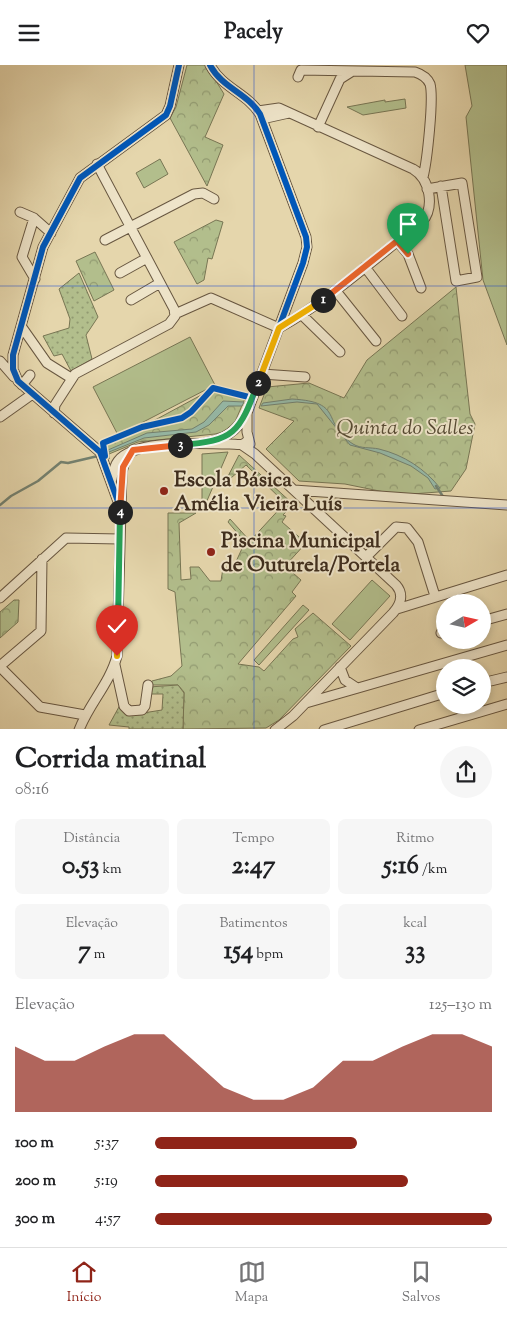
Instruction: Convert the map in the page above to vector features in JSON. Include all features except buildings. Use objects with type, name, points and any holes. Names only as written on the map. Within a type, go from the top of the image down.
[{"type":"street","points":[[210,65],[226,85],[244,96],[260,115],[306,242],[304,263],[247,413],[243,440]]},
{"type":"street","points":[[216,65],[226,85]]},
{"type":"street","points":[[20,383],[13,369],[14,351],[44,247],[51,233],[80,178],[97,163],[166,115],[170,106],[179,67]]},
{"type":"street","points":[[279,328],[302,315],[336,291],[427,217],[429,202],[423,177],[427,159],[431,95],[427,79],[415,72],[329,70],[301,70],[298,77]]},
{"type":"street","points":[[329,70],[339,82]]},
{"type":"street","points":[[318,127],[339,82],[344,75],[353,71]]},
{"type":"street","points":[[260,115],[275,107],[292,113],[318,127],[413,169],[423,177]]},
{"type":"street","points":[[97,163],[175,314]]},
{"type":"street","points":[[427,189],[441,186],[462,183],[477,277],[456,281],[441,186]]},
{"type":"street","points":[[105,240],[194,194],[203,193],[214,199]]},
{"type":"street","points":[[20,213],[34,218],[51,233]]},
{"type":"street","points":[[34,218],[22,257],[35,279]]},
{"type":"street","points":[[397,241],[408,254],[421,288]]},
{"type":"street","points":[[120,273],[147,258]]},
{"type":"street","points":[[365,267],[402,316]]},
{"type":"street","points":[[131,299],[160,283]]},
{"type":"street","points":[[336,291],[376,341]]},
{"type":"street","points":[[54,413],[55,405],[71,378],[87,367],[169,324],[175,314],[211,298],[279,328]]},
{"type":"street","points":[[302,315],[340,352]]},
{"type":"street","points":[[21,326],[47,363],[71,378]]},
{"type":"street","points":[[0,357],[14,351]]},
{"type":"street","points":[[0,361],[31,395],[96,446],[104,460],[120,507]]},
{"type":"street","points":[[262,374],[305,377]]},
{"type":"street","points":[[20,383],[30,375]]},
{"type":"street","points":[[0,417],[31,395]]},
{"type":"street","points":[[247,413],[232,437],[243,440],[255,454],[399,588],[401,598],[397,609],[286,723],[275,729]]},
{"type":"street","points":[[205,443],[221,439],[234,431],[242,429],[243,440]]},
{"type":"street","points":[[112,482],[120,464],[133,450],[243,440]]},
{"type":"street","points":[[104,460],[120,464]]},
{"type":"street","points":[[120,464],[118,644],[115,665],[124,706],[129,711],[142,710],[145,706],[148,685]]},
{"type":"street","points":[[294,490],[404,499],[454,499],[507,505]]},
{"type":"street","points":[[366,557],[396,527],[407,528],[418,542],[435,596]]},
{"type":"street","points":[[0,598],[66,538],[120,539]]},
{"type":"street","points":[[42,559],[41,631],[0,667],[40,707],[85,715]]},
{"type":"street","points":[[397,609],[507,575]]},
{"type":"street","points":[[491,618],[507,614]]},
{"type":"street","points":[[305,703],[507,645]]},
{"type":"street","points":[[79,729],[85,715],[115,665]]},
{"type":"street","points":[[340,667],[345,679],[357,688]]},
{"type":"street","points":[[491,681],[507,677]]},
{"type":"street","points":[[324,729],[436,696]]},
{"type":"street","points":[[419,729],[507,704]]},
{"type":"green space","points":[[187,65],[206,65],[224,94],[205,137],[223,145],[207,186],[170,118],[176,107]]},
{"type":"green space","points":[[465,65],[507,65],[507,345],[483,280],[466,117],[472,106]]},
{"type":"green space","points":[[405,99],[406,108],[363,115],[347,107],[385,100],[385,102]]},
{"type":"green space","points":[[160,159],[168,174],[144,188],[136,173]]},
{"type":"green space","points":[[216,220],[223,222],[212,259],[208,258],[204,280],[197,284],[174,242]]},
{"type":"green space","points":[[95,252],[114,290],[94,301],[76,261]]},
{"type":"green space","points":[[79,273],[98,317],[86,335],[92,359],[71,371],[62,354],[54,356],[43,336],[69,328],[70,319],[59,289]]},
{"type":"green space","name":"Quinta do Salles","points":[[456,287],[470,414],[475,424],[466,469],[451,491],[399,495],[345,484],[299,481],[266,449],[294,421],[259,408],[267,387],[309,383],[344,398],[367,360]]},
{"type":"green space","points":[[190,337],[215,385],[118,435],[93,387]]},
{"type":"green space","points":[[218,386],[247,394],[234,424],[223,432],[138,442],[109,454],[109,459],[106,450],[107,446]]},
{"type":"green space","points":[[228,452],[206,503],[202,504],[202,454]]},
{"type":"green space","points":[[239,455],[293,504],[283,515],[286,516],[282,522],[306,543],[285,566],[301,580],[292,592],[296,596],[238,664],[259,667],[264,671],[293,639],[298,637],[295,629],[313,613],[351,646],[279,720],[266,728],[183,729],[184,692],[178,685],[148,685],[152,681],[171,676],[182,666],[175,592],[168,589],[168,513],[196,513],[179,523],[181,580],[191,579],[190,567],[199,567],[210,581],[221,581],[223,568],[234,566],[245,542],[228,522],[230,519],[250,541],[285,503],[246,465],[224,484]]},
{"type":"green space","points":[[372,580],[390,596],[350,640],[332,624]]},
{"type":"green space","points":[[14,600],[19,600],[18,622],[0,638],[0,612]]},
{"type":"green space","points":[[303,605],[309,610],[259,665],[254,660]]},
{"type":"green space","points":[[178,685],[184,693],[183,729],[129,729],[129,727],[109,725],[120,705],[143,713],[162,710],[163,694],[150,694],[149,687]]},
{"type":"shaded area","points":[[292,399],[320,404],[326,409],[337,429],[317,404],[297,402],[261,406],[263,403]]},
{"type":"shaded area","points":[[223,401],[244,402],[242,406],[228,406],[209,425],[196,432],[144,438],[109,452],[108,450],[147,433],[192,429],[204,422]]},
{"type":"shaded area","points":[[339,431],[359,447],[376,448],[405,459],[421,469],[440,488],[435,489],[428,478],[411,466],[380,453],[350,445]]},
{"type":"waterway","points":[[0,505],[11,496],[38,481],[61,462],[68,463],[98,456]]},
{"type":"waterway","points":[[436,486],[444,498]]},
{"type":"cycle path","points":[[120,507],[100,452],[18,381],[13,369],[13,355],[43,247],[80,178],[166,115],[170,106],[179,65]]},
{"type":"cycle path","points":[[205,443],[230,433],[239,425],[247,413],[303,263],[307,247],[306,237],[260,114],[255,107],[221,79],[210,65]]},
{"type":"cycle path","points":[[103,456],[105,456],[103,443],[142,427],[182,418],[191,412],[213,388],[253,398]]},
{"type":"place","name":"Escola Básica Amélia Vieira Luís","points":[[164,491]]},
{"type":"place","name":"Piscina Municipal de Outurela/Portela","points":[[211,552]]},
{"type":"route","points":[[117,656],[120,516],[122,472],[125,461],[133,450],[205,443],[221,439],[234,432],[247,413],[279,328],[302,315],[336,291],[397,241],[408,254]]}]
